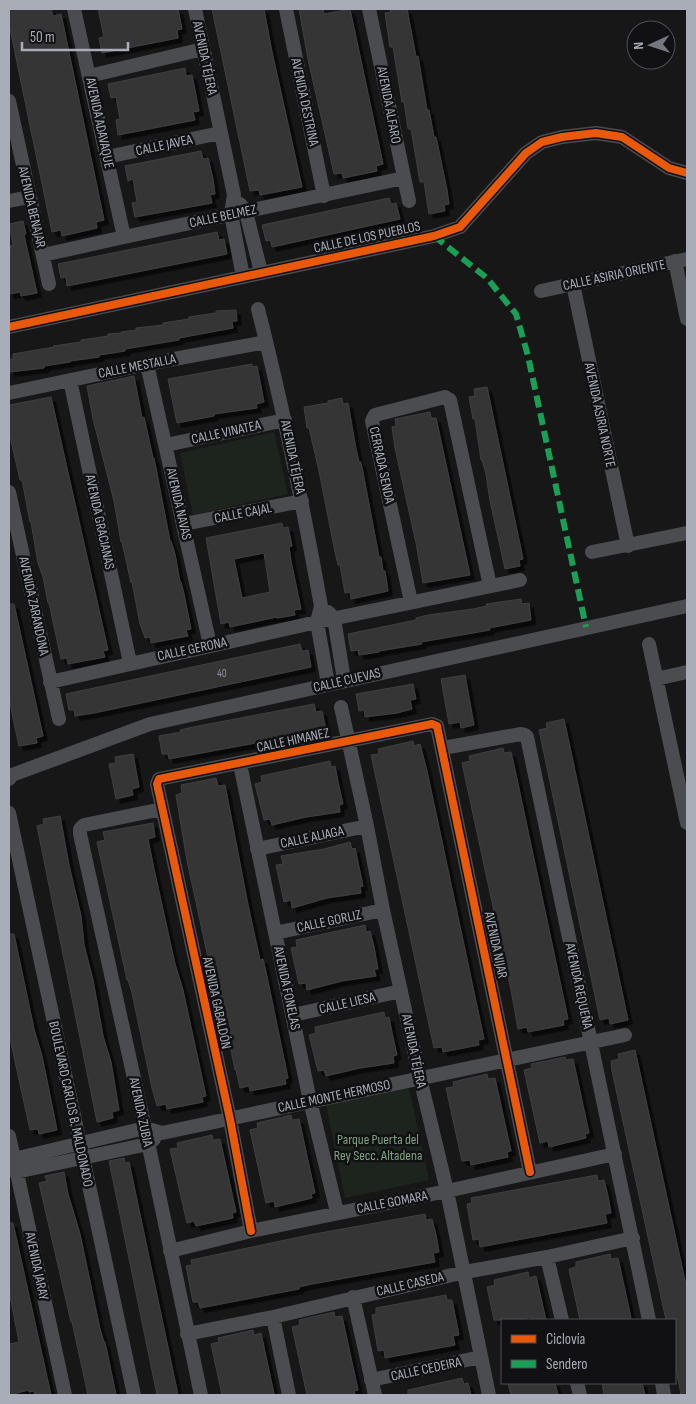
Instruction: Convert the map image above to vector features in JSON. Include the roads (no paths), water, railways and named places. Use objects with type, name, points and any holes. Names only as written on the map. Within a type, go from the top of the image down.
[{"type":"street","name":"AVENIDA ADAVAQUE","points":[[74,9],[124,237]]},
{"type":"street","name":"AVENIDA TÉJERA","points":[[195,9],[234,195],[231,214],[243,276]]},
{"type":"street","name":"AVENIDA DESTRINA","points":[[286,9],[324,196]]},
{"type":"street","name":"AVENIDA ALFARO","points":[[369,9],[409,201]]},
{"type":"street","points":[[90,76],[203,49]]},
{"type":"street","name":"AVENIDA BENAJAR","points":[[9,101],[48,284]]},
{"type":"street","name":"CALLE JAVEA","points":[[107,157],[220,133]]},
{"type":"street","name":"CALLE DE LOS PUEBLOS","points":[[9,327],[434,236],[460,227],[526,153],[542,142],[562,137],[596,133],[622,137],[669,168],[687,173]]},
{"type":"street","name":"CALLE BELMEZ","points":[[42,256],[404,178]]},
{"type":"street","name":"AVENIDA TÉJERA","points":[[234,195],[246,212],[261,272]]},
{"type":"street","points":[[9,201],[29,197]]},
{"type":"street","points":[[681,260],[687,319]]},
{"type":"street","name":"CALLE ASIRIA ORIENTE","points":[[541,291],[681,260]]},
{"type":"street","name":"AVENIDA ASIRIA NORTE","points":[[573,284],[628,546]]},
{"type":"street","name":"AVENIDA TÉJERA","points":[[258,309],[285,420],[302,501],[321,606],[317,622],[328,684]]},
{"type":"street","name":"CALLE MESTALLA","points":[[9,393],[147,364],[266,342]]},
{"type":"street","name":"AVENIDA NAVAS","points":[[147,364],[210,646]]},
{"type":"street","name":"AVENIDA GRACIANAS","points":[[70,380],[130,663]]},
{"type":"street","name":"CERRADA SENDA","points":[[411,602],[372,421],[375,415],[445,397],[450,400],[490,586]]},
{"type":"street","name":"CALLE VINATEA","points":[[166,445],[285,420]]},
{"type":"street","name":"AVENIDA ZARANDONA","points":[[9,492],[59,719]]},
{"type":"street","name":"CALLE CAJAL","points":[[184,524],[302,501]]},
{"type":"street","points":[[592,552],[687,533]]},
{"type":"street","points":[[334,618],[520,580]]},
{"type":"street","points":[[321,606],[334,618],[344,680]]},
{"type":"street","name":"CALLE CUEVAS","points":[[10,776],[150,724],[687,606]]},
{"type":"street","name":"CALLE GERONA","points":[[50,682],[334,618]]},
{"type":"street","points":[[648,644],[687,824]]},
{"type":"street","points":[[656,679],[687,672]]},
{"type":"street","name":"AVENIDA TÉJERA","points":[[341,707],[383,910],[447,1191],[489,1395]]},
{"type":"street","name":"CALLE HIMANEZ","points":[[157,781],[159,779],[435,724]]},
{"type":"street","name":"AVENIDA NIJAR","points":[[435,724],[442,748],[530,1172]]},
{"type":"street","name":"AVENIDA REQUEÑA","points":[[442,748],[521,734],[527,737],[590,1043],[650,1319]]},
{"type":"street","name":"AVENIDA FONELAS","points":[[240,764],[310,1101],[337,1212]]},
{"type":"street","name":"AVENIDA GABALDÓN","points":[[157,781],[230,1119],[251,1231]]},
{"type":"street","name":"AVENIDA ZUBIA","points":[[162,809],[84,825],[80,828],[201,1395]]},
{"type":"street","name":"BOULEVARD CARLOS B. MALDONADO","points":[[9,813],[134,1395]]},
{"type":"street","name":"CALLE ALIAGA","points":[[257,848],[367,826]]},
{"type":"street","name":"CALLE GORLIZ","points":[[275,933],[383,910]]},
{"type":"street","name":"CALLE LIESA","points":[[293,1016],[401,991]]},
{"type":"street","name":"CALLE MONTE HERMOSO","points":[[12,1166],[83,1158],[148,1144],[162,1133],[625,1035]]},
{"type":"street","name":"CALLE MONTE HERMOSO","points":[[12,1166],[80,1143],[145,1128],[162,1133]]},
{"type":"street","name":"AVENIDA JARAY","points":[[9,1136],[12,1166],[65,1395]]},
{"type":"street","name":"CALLE GOMARA","points":[[170,1251],[337,1212],[447,1191],[615,1154]]},
{"type":"street","name":"CALLE CASEDA","points":[[187,1334],[273,1317],[464,1272],[547,1257],[633,1238]]},
{"type":"street","points":[[547,1257],[562,1319]]},
{"type":"street","points":[[353,1297],[375,1395]]},
{"type":"street","points":[[273,1317],[289,1395]]},
{"type":"street","name":"CALLE CEDEIRA","points":[[372,1380],[481,1357]]},
{"type":"park label","name":"Parque Puerta del Rey Secc. Altadena","points":[[378,1148]]}]
